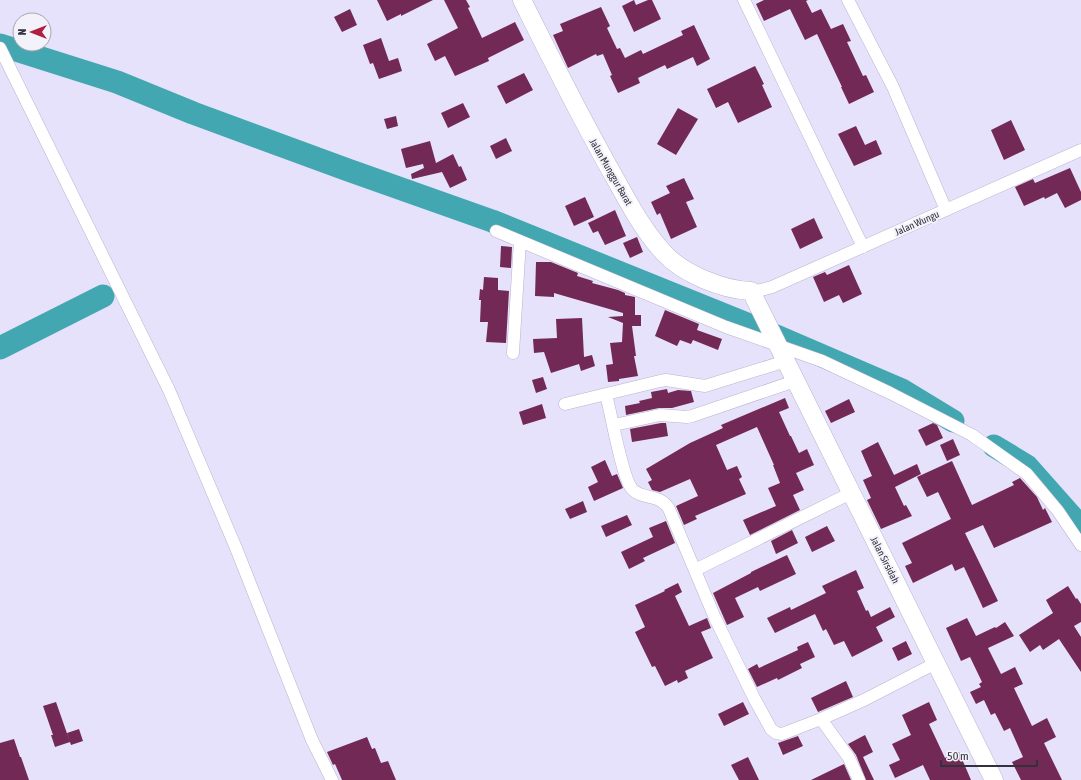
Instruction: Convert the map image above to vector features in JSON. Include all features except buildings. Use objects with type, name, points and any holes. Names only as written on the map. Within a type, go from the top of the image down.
[{"type":"street","name":"Jalan Munggur Barat","points":[[522,0],[584,124],[639,220],[652,239],[664,254],[685,270],[715,284],[732,289],[751,291]]},
{"type":"street","points":[[744,0],[863,247]]},
{"type":"street","points":[[848,0],[893,87],[946,210]]},
{"type":"street","points":[[1,52],[169,390],[236,548],[312,740],[332,780]]},
{"type":"street","name":"Jalan Wungu","points":[[751,291],[772,287],[1081,150]]},
{"type":"street","points":[[496,231],[726,327],[776,342],[822,360],[972,435],[1027,474],[1058,511],[1081,545]]},
{"type":"street","points":[[513,353],[520,241]]},
{"type":"street","name":"Jalan Sirsidah","points":[[751,291],[994,780]]},
{"type":"street","points":[[565,404],[666,380],[705,386],[786,361]]},
{"type":"street","points":[[614,425],[660,415],[692,416],[795,381]]},
{"type":"street","points":[[606,394],[629,485],[637,493],[659,500],[667,506],[721,631],[771,729],[776,733],[782,734],[821,720],[936,663]]},
{"type":"street","points":[[695,570],[851,493]]},
{"type":"street","points":[[821,720],[849,758],[860,780]]},
{"type":"waterway","points":[[0,45],[117,82],[193,113],[492,221],[769,333],[902,390],[953,421]]},
{"type":"waterway","points":[[0,348],[103,296]]},
{"type":"waterway","points":[[994,446],[1027,466],[1081,527]]}]
